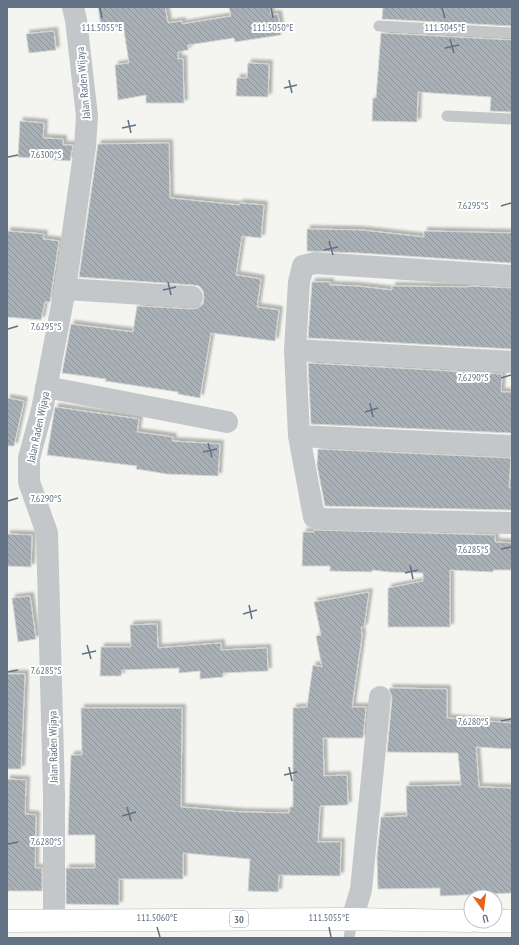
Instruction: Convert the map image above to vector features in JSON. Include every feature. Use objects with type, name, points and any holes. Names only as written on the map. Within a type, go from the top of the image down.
[{"type":"highway","name":"30","points":[[7,921],[54,920],[351,928],[463,921]]},
{"type":"street","name":"Jalan Raden Wijaya","points":[[54,920],[54,794],[47,533],[29,482],[29,458],[46,387],[65,289],[79,194],[87,116],[77,27],[73,7]]},
{"type":"street","points":[[512,276],[315,263],[303,266],[299,282],[295,350],[299,436],[314,517],[324,519],[512,523]]},
{"type":"street","points":[[65,289],[192,297]]},
{"type":"street","points":[[295,350],[512,362]]},
{"type":"street","points":[[46,387],[227,422]]},
{"type":"street","points":[[299,436],[512,446]]},
{"type":"street","points":[[351,928],[361,890],[380,697]]},
{"type":"lane","points":[[379,26],[512,33]]},
{"type":"lane","points":[[447,116],[512,119]]},
{"type":"building","points":[[98,7],[165,7],[168,23],[182,21],[182,24],[231,16],[229,7],[270,7],[271,15],[278,14],[281,35],[235,42],[234,38],[188,45],[188,50],[178,52],[178,59],[183,59],[184,103],[146,103],[146,95],[118,100],[115,65],[129,63],[123,24],[101,27]]},
{"type":"building","points":[[383,7],[512,7],[512,26],[382,19]]},
{"type":"building","points":[[54,31],[56,50],[29,53],[26,34]]},
{"type":"building","points":[[381,33],[512,40],[512,112],[490,111],[491,97],[418,92],[417,122],[372,121],[373,98],[376,98]]},
{"type":"building","points":[[248,63],[269,64],[268,97],[236,96],[237,78],[247,78]]},
{"type":"building","points":[[20,121],[44,123],[43,138],[63,139],[63,145],[73,145],[70,161],[18,157]]},
{"type":"building","points":[[169,143],[170,198],[239,205],[240,203],[264,205],[261,238],[242,236],[236,275],[261,279],[257,307],[279,310],[275,341],[211,333],[200,398],[178,394],[178,392],[62,373],[71,324],[133,332],[137,306],[191,309],[198,308],[203,304],[203,291],[199,286],[79,277],[98,144]]},
{"type":"building","points":[[307,229],[361,230],[424,237],[424,231],[512,233],[512,263],[307,251]]},
{"type":"building","points":[[7,231],[44,234],[43,239],[59,241],[50,302],[45,302],[41,320],[7,317]]},
{"type":"building","points":[[312,282],[330,282],[330,285],[392,290],[392,286],[469,286],[512,288],[512,349],[308,338]]},
{"type":"building","points":[[308,363],[502,374],[501,392],[512,392],[512,433],[311,424]]},
{"type":"building","points":[[7,398],[24,401],[14,446],[7,446]]},
{"type":"building","points":[[55,407],[139,419],[137,432],[173,437],[172,441],[220,444],[218,476],[167,474],[136,469],[137,466],[47,455]]},
{"type":"building","points":[[318,449],[511,458],[509,487],[512,488],[512,510],[325,506],[317,465]]},
{"type":"building","points":[[314,530],[495,535],[495,542],[512,543],[512,570],[493,570],[493,572],[450,570],[450,627],[388,627],[388,588],[423,581],[423,573],[372,570],[372,572],[330,571],[330,566],[302,566],[303,532],[314,532]]},
{"type":"building","points":[[7,534],[32,535],[31,567],[7,566]]},
{"type":"building","points":[[369,592],[364,627],[361,627],[362,636],[352,707],[366,707],[363,738],[323,738],[324,776],[347,775],[348,805],[320,806],[318,842],[341,842],[340,876],[279,875],[278,892],[248,891],[250,859],[183,853],[183,879],[119,879],[119,905],[66,904],[66,868],[95,868],[95,835],[68,835],[71,755],[82,755],[81,708],[182,708],[181,807],[241,812],[289,813],[290,807],[293,807],[293,708],[307,707],[313,665],[322,667],[316,636],[321,635],[314,602]]},
{"type":"building","points":[[30,596],[36,639],[18,642],[12,598]]},
{"type":"building","points":[[157,624],[158,648],[221,643],[221,650],[267,648],[268,671],[223,673],[223,677],[200,679],[200,671],[179,673],[179,668],[122,670],[121,676],[100,676],[101,647],[131,647],[130,625]]},
{"type":"building","points":[[7,674],[25,674],[21,769],[7,769]]},
{"type":"building","points":[[389,688],[447,689],[447,718],[512,723],[512,749],[476,747],[479,787],[512,788],[512,893],[503,893],[503,889],[463,889],[463,895],[440,896],[440,888],[378,889],[377,856],[381,817],[407,816],[406,786],[461,785],[458,753],[387,752],[392,698]]},
{"type":"building","points":[[7,779],[26,780],[25,814],[36,815],[35,868],[42,868],[42,891],[7,891]]}]
